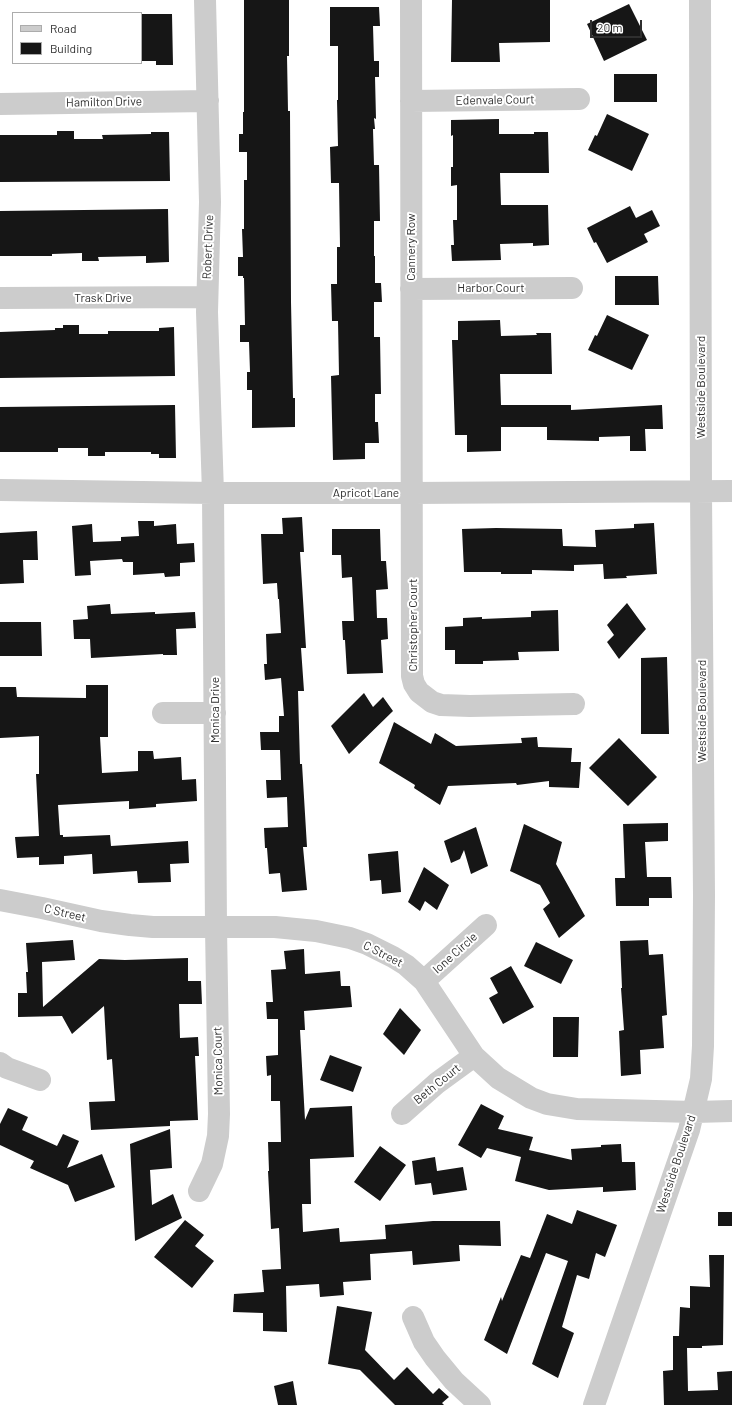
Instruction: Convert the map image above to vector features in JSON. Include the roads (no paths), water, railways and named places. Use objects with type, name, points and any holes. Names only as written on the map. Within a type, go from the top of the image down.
[{"type":"street","name":"Robert Drive","points":[[205,0],[210,202],[207,297],[213,493]]},
{"type":"street","name":"Cannery Row","points":[[411,0],[412,493]]},
{"type":"street","name":"Westside Boulevard","points":[[594,1405],[689,1130],[700,1079],[703,1038],[704,895],[700,0]]},
{"type":"street","name":"Edenvale Court","points":[[411,101],[579,99]]},
{"type":"street","name":"Hamilton Drive","points":[[0,104],[208,101]]},
{"type":"street","name":"Harbor Court","points":[[411,288],[572,288]]},
{"type":"street","name":"Trask Drive","points":[[0,298],[207,297]]},
{"type":"street","name":"Apricot Lane","points":[[0,490],[213,493],[732,491]]},
{"type":"street","name":"Monica Drive","points":[[213,493],[216,927]]},
{"type":"street","name":"Christopher Court","points":[[412,493],[412,676],[414,684],[419,692],[432,702],[441,705],[470,706],[574,704]]},
{"type":"street","points":[[163,713],[214,713]]},
{"type":"street","name":"C Street","points":[[0,900],[94,920],[130,925],[153,927],[275,927],[316,931],[350,938],[367,944],[393,957],[406,965],[424,981],[474,1056],[498,1078],[530,1098],[547,1104],[577,1110],[694,1112],[732,1111]]},
{"type":"street","name":"Ione Circle","points":[[424,981],[486,925]]},
{"type":"street","name":"Monica Court","points":[[199,1191],[212,1164],[218,1136],[219,1114],[216,927]]},
{"type":"street","name":"Beth Court","points":[[402,1114],[437,1083],[474,1056]]},
{"type":"street","points":[[0,1063],[7,1068],[40,1080]]},
{"type":"street","points":[[413,1317],[424,1342],[435,1358],[454,1381],[480,1405]]}]
